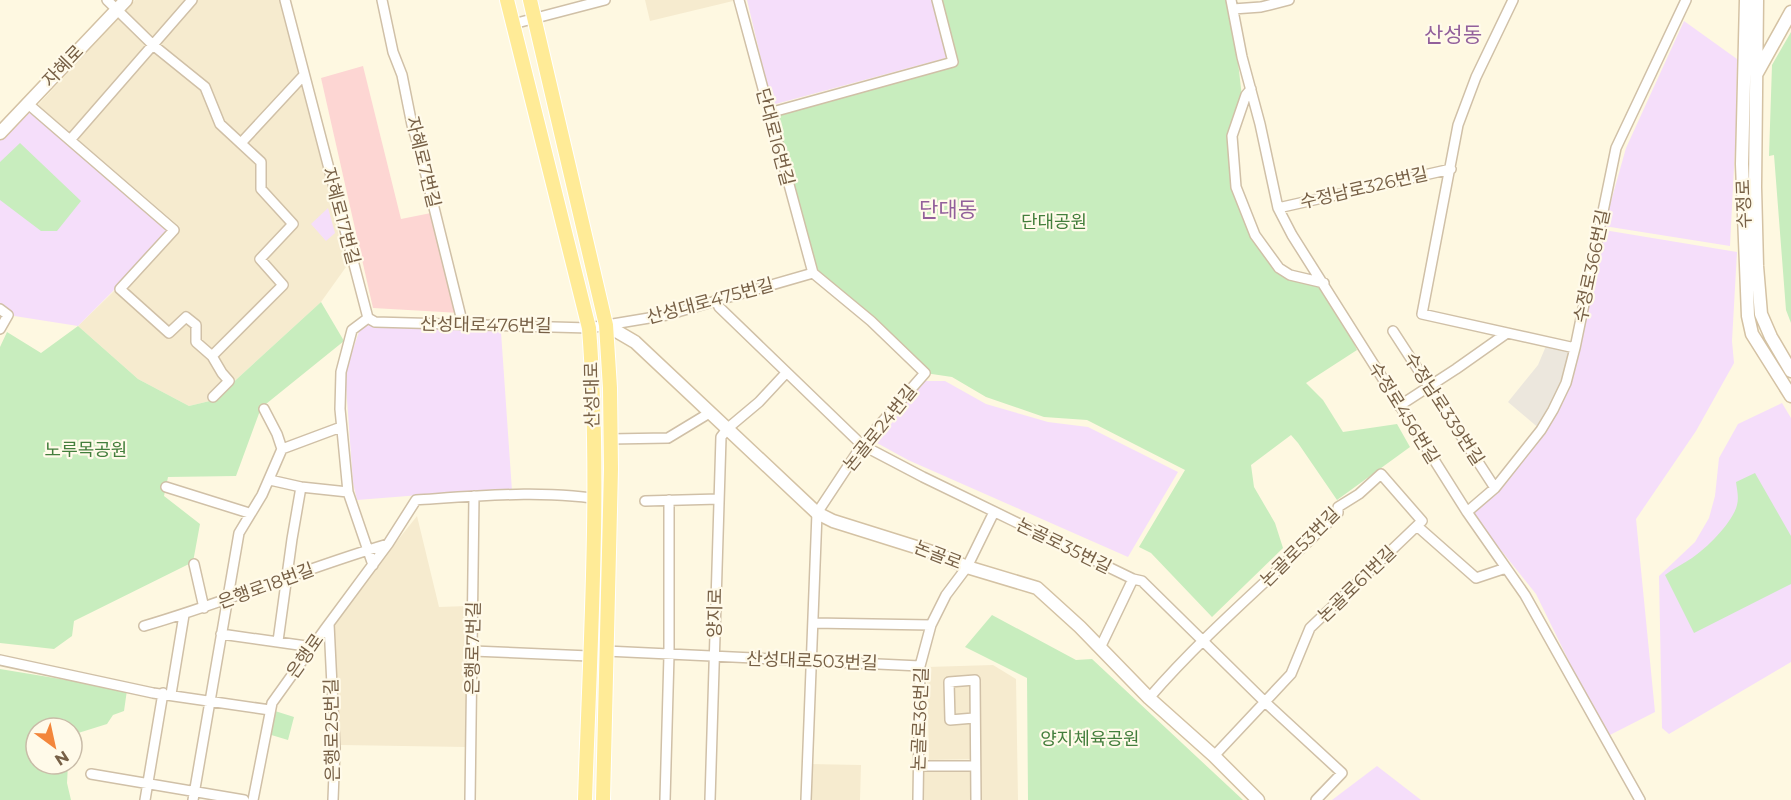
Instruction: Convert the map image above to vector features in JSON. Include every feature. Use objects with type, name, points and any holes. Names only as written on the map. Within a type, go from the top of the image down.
[{"type":"main road","name":"산성대로","points":[[507,0],[589,328],[592,367],[594,498],[585,800]]},
{"type":"main road","name":"산성대로","points":[[530,0],[606,326],[610,388],[610,439],[603,800]]},
{"type":"street","points":[[107,0],[122,5],[153,45],[205,87],[220,124],[261,162],[261,189],[293,224],[260,259],[283,285],[212,356]]},
{"type":"street","points":[[70,141],[192,0]]},
{"type":"street","name":"자혜로17번길","points":[[285,0],[368,318]]},
{"type":"street","name":"자혜로7번길","points":[[382,0],[393,52],[402,75],[412,125],[463,325]]},
{"type":"street","points":[[513,24],[602,0]]},
{"type":"street","name":"단대로16번길","points":[[739,0],[813,273]]},
{"type":"street","points":[[769,113],[953,62],[937,0]]},
{"type":"street","points":[[1230,3],[1261,7],[1289,0]]},
{"type":"street","points":[[1513,0],[1476,76],[1458,125],[1422,314],[1575,348]]},
{"type":"street","name":"수정로366번길","points":[[1467,512],[1495,488],[1542,430],[1566,383],[1616,148],[1686,0]]},
{"type":"street","name":"수정로","points":[[1746,0],[1742,164],[1749,319],[1752,334],[1791,396]]},
{"type":"street","name":"수정로","points":[[1757,0],[1756,249],[1761,314],[1770,337],[1791,371]]},
{"type":"street","name":"수정로456번길","points":[[1230,3],[1278,208],[1292,235],[1467,512],[1525,595],[1640,800]]},
{"type":"street","name":"자혜로","points":[[2,126],[27,104],[122,5]]},
{"type":"street","points":[[1755,77],[1791,12]]},
{"type":"street","points":[[241,143],[304,75]]},
{"type":"street","points":[[1251,89],[1246,95],[1232,136],[1236,187],[1255,235],[1279,268],[1290,275],[1324,283]]},
{"type":"street","points":[[27,104],[174,230],[120,289],[169,333],[186,317],[196,326],[196,342],[212,356],[222,374],[229,381],[213,397]]},
{"type":"street","name":"수정남로326번길","points":[[1278,208],[1451,169]]},
{"type":"street","name":"산성대로475번길","points":[[606,326],[667,315],[813,273]]},
{"type":"street","name":"논골로24번길","points":[[813,273],[871,321],[925,373],[862,445],[817,513]]},
{"type":"street","name":"논골로35번길","points":[[716,300],[719,308],[862,445],[994,512],[1142,581],[1202,640]]},
{"type":"street","points":[[0,329],[4,312]]},
{"type":"street","points":[[1749,319],[1761,314]]},
{"type":"street","points":[[368,318],[351,330],[339,386],[340,427],[348,492],[373,565]]},
{"type":"street","name":"산성대로476번길","points":[[368,318],[375,322],[463,325],[589,328],[606,326]]},
{"type":"street","name":"논골로","points":[[606,326],[635,342],[817,513],[833,521],[935,553],[967,567],[1037,588],[1149,698],[1214,756],[1258,800]]},
{"type":"street","name":"수정남로339번길","points":[[1393,331],[1495,488]]},
{"type":"street","points":[[1400,406],[1507,333]]},
{"type":"street","points":[[728,428],[759,402],[786,373]]},
{"type":"street","points":[[194,796],[239,532],[270,480],[282,449],[264,409]]},
{"type":"street","name":"산성대로","points":[[610,439],[668,438],[711,412]]},
{"type":"street","points":[[282,449],[340,427]]},
{"type":"street","name":"양지로","points":[[710,800],[721,437],[728,428]]},
{"type":"street","name":"논골로53번길","points":[[1149,698],[1202,640],[1338,513],[1338,507],[1359,494],[1381,474],[1420,524]]},
{"type":"street","points":[[270,480],[301,487],[348,492]]},
{"type":"street","points":[[166,487],[249,513]]},
{"type":"street","points":[[278,641],[301,487]]},
{"type":"street","name":"은행로","points":[[270,710],[272,703],[388,544],[416,500],[474,496],[564,496],[609,501]]},
{"type":"street","name":"은행로7번길","points":[[470,800],[474,496]]},
{"type":"street","points":[[645,501],[718,499]]},
{"type":"street","points":[[665,800],[669,655],[669,500]]},
{"type":"street","name":"논골로36번길","points":[[918,800],[920,666],[931,625],[946,595],[967,567],[994,512]]},
{"type":"street","points":[[806,800],[817,513]]},
{"type":"street","points":[[1420,524],[1476,578],[1506,568]]},
{"type":"street","name":"논골로61번길","points":[[1214,756],[1292,674],[1310,628],[1420,524]]},
{"type":"street","name":"은행로18번길","points":[[144,626],[184,615],[388,544]]},
{"type":"street","points":[[194,564],[204,608]]},
{"type":"street","points":[[1100,648],[1134,579]]},
{"type":"street","points":[[145,800],[184,615]]},
{"type":"street","points":[[813,623],[931,625]]},
{"type":"street","name":"은행로25번길","points":[[328,624],[335,748],[333,800]]},
{"type":"street","points":[[221,634],[313,647]]},
{"type":"street","points":[[1202,640],[1342,773],[1316,800]]},
{"type":"street","points":[[473,651],[589,656]]},
{"type":"street","name":"산성대로503번길","points":[[606,651],[920,666]]},
{"type":"street","points":[[0,660],[167,694],[270,710],[253,800]]},
{"type":"street","points":[[974,718],[950,720],[949,682],[975,680],[976,800]]},
{"type":"street","points":[[918,766],[975,766]]},
{"type":"street","points":[[91,774],[147,784],[194,796],[244,800]]},
{"type":"shaded area","points":[[135,0],[284,0],[346,267],[321,302],[214,400],[189,406],[138,379],[78,326],[180,227],[38,105]]},
{"type":"shaded area","points":[[645,0],[733,0],[733,1],[650,21]]},
{"type":"shaded area","points":[[747,0],[935,0],[949,57],[772,105]]},
{"type":"shaded area","points":[[1684,21],[1737,59],[1730,246],[1604,226],[1626,148]]},
{"type":"shaded area","points":[[363,66],[401,219],[436,212],[460,313],[373,308],[321,78]]},
{"type":"shaded area","points":[[27,103],[174,230],[78,326],[8,315],[0,309],[0,131]]},
{"type":"shaded area","points":[[328,208],[335,233],[326,241],[311,224]]},
{"type":"shaded area","points":[[1604,230],[1737,252],[1732,341],[1734,363],[1696,431],[1636,519],[1655,712],[1606,737],[1536,594],[1472,514],[1557,411],[1572,382]]},
{"type":"shaded area","points":[[370,323],[501,332],[512,491],[471,491],[357,500],[353,483],[345,372],[360,329]]},
{"type":"shaded area","points":[[1546,346],[1574,352],[1561,379],[1553,410],[1541,430],[1508,402],[1538,365]]},
{"type":"shaded area","points":[[923,381],[945,381],[986,404],[1048,422],[1088,427],[1178,472],[1128,557],[908,460],[877,443]]},
{"type":"shaded area","points":[[1782,403],[1791,418],[1791,662],[1669,734],[1662,728],[1659,576],[1695,542],[1709,518],[1715,496],[1719,458],[1738,424]]},
{"type":"shaded area","points":[[417,516],[439,607],[467,606],[466,747],[341,745],[331,624]]},
{"type":"shaded area","points":[[993,665],[1016,679],[1018,800],[979,800],[978,759],[929,760],[927,667]]},
{"type":"shaded area","points":[[809,764],[861,765],[860,800],[808,800]]},
{"type":"shaded area","points":[[1377,766],[1421,800],[1332,800]]},
{"type":"shaded area","points":[[921,769],[973,769],[973,800],[921,800]]},
{"type":"green space","name":"단대공원","points":[[938,0],[1231,0],[1243,106],[1234,114],[1232,136],[1236,187],[1255,235],[1279,268],[1314,282],[1339,310],[1357,350],[1306,383],[1323,400],[1343,432],[1397,424],[1410,447],[1337,500],[1291,435],[1251,465],[1254,487],[1275,523],[1283,548],[1212,617],[1151,553],[1139,547],[1185,470],[1087,420],[1044,417],[986,397],[952,377],[925,373],[813,273],[800,228],[776,115],[956,65]]},
{"type":"green space","points":[[1791,32],[1791,323],[1786,310],[1774,155],[1769,156],[1772,65]]},
{"type":"green space","points":[[20,143],[81,201],[57,231],[41,231],[0,200],[0,162]]},
{"type":"green space","name":"노루목공원","points":[[321,302],[344,341],[261,408],[236,476],[168,477],[164,496],[200,524],[193,562],[74,621],[72,636],[54,649],[0,643],[0,347],[7,332],[41,353],[78,326],[138,379],[189,406],[214,400]]},
{"type":"green space","points":[[1755,473],[1791,536],[1791,584],[1694,633],[1665,575],[1698,554],[1719,534],[1735,512],[1738,496],[1736,482]]},
{"type":"green space","name":"양지체육공원","points":[[992,615],[1076,660],[1092,659],[1243,800],[1028,800],[1027,678],[965,647]]},
{"type":"green space","points":[[0,669],[127,690],[124,711],[113,715],[107,724],[84,731],[84,716],[24,716],[24,776],[67,776],[71,800],[0,800]]},
{"type":"green space","points":[[275,711],[294,717],[288,740],[268,734]]},
{"type":"district","name":"산성동","points":[[1453,35]]},
{"type":"district","name":"단대동","points":[[948,210]]}]
